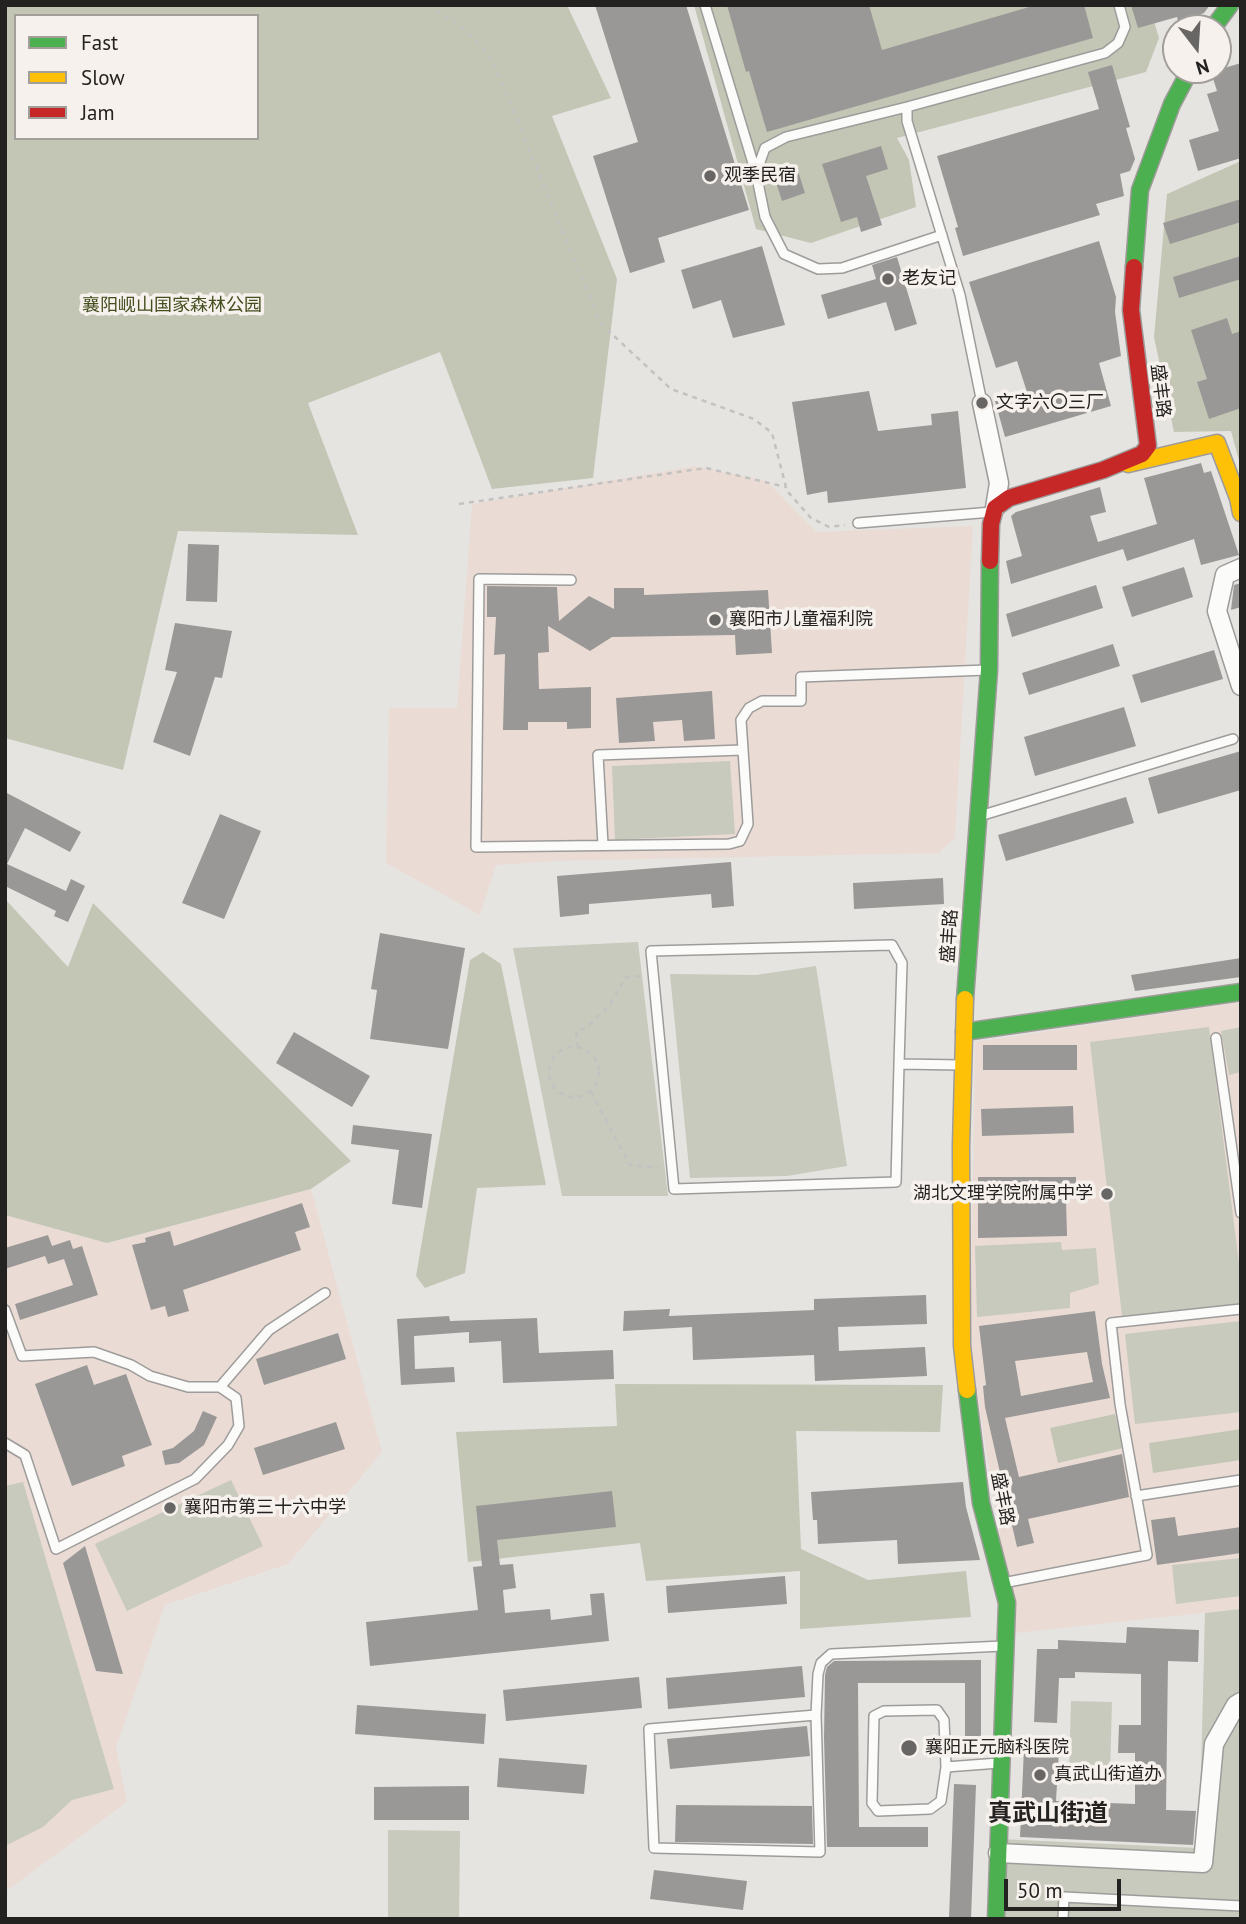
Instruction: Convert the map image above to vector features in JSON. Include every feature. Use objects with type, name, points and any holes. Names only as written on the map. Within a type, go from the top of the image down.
[{"type":"street","name":"盛丰路","points":[[996,1919],[1007,1603],[981,1503],[962,1346],[961,1146],[964,1032],[989,670],[991,524],[995,510],[1009,498],[1103,470],[1142,454],[1148,446],[1131,310],[1140,190],[1172,104],[1183,84]]},
{"type":"street","points":[[982,403],[999,483],[995,510]]},
{"type":"street","points":[[1103,470],[1217,443],[1241,513]]},
{"type":"street","points":[[1241,568],[1225,575],[1217,611],[1241,686]]},
{"type":"street","points":[[964,1032],[1241,992]]},
{"type":"street","points":[[998,1853],[1203,1863],[1214,1744],[1237,1704],[1241,1702]]},
{"type":"lane","points":[[705,5],[756,173],[765,217],[784,254],[818,269],[842,268],[942,235]]},
{"type":"lane","points":[[756,173],[765,148],[786,137],[907,107],[1105,52],[1118,43],[1125,27],[1119,5]]},
{"type":"lane","points":[[907,107],[907,121],[960,295],[982,403]]},
{"type":"lane","points":[[858,523],[995,510]]},
{"type":"lane","points":[[571,580],[480,579],[476,847],[729,844],[740,841],[748,824],[741,720],[749,708],[762,701],[800,701],[801,677],[989,670]]},
{"type":"lane","points":[[978,816],[1233,739]]},
{"type":"lane","points":[[603,845],[598,755],[743,750]]},
{"type":"lane","points":[[892,945],[902,962],[896,1182],[674,1189],[654,974],[651,951],[892,945]]},
{"type":"lane","points":[[1216,1038],[1241,1213]]},
{"type":"lane","points":[[899,1064],[963,1065]]},
{"type":"lane","points":[[220,1387],[269,1330],[325,1293]]},
{"type":"lane","points":[[5,1310],[22,1356],[94,1352],[131,1365],[149,1376],[188,1387],[220,1387],[236,1398],[240,1426],[228,1445],[195,1479],[56,1549],[25,1455],[5,1443]]},
{"type":"lane","points":[[1002,1584],[1147,1555],[1120,1404],[1111,1323],[1241,1310]]},
{"type":"lane","points":[[1136,1496],[1241,1480]]},
{"type":"lane","points":[[816,1715],[649,1729],[654,1848],[820,1852],[816,1715],[821,1663],[831,1654],[1005,1646]]},
{"type":"lane","points":[[884,1710],[937,1710],[944,1720],[946,1767],[941,1801],[930,1808],[878,1811],[872,1803],[874,1716],[884,1710]]},
{"type":"lane","points":[[946,1767],[1001,1763]]},
{"type":"lane","points":[[1063,1919],[1064,1897],[1241,1906]]},
{"type":"path","points":[[427,5],[459,24],[487,52],[600,323],[671,389],[754,419],[772,433],[787,491],[811,518],[830,527],[858,523]]},
{"type":"path","points":[[458,504],[706,468],[786,487]]},
{"type":"path","points":[[578,1047],[576,1032],[587,1027],[609,1006],[626,977],[654,974]]},
{"type":"path","points":[[569,1047],[578,1047],[591,1053],[599,1065],[599,1080],[590,1092],[583,1096],[566,1097],[553,1087],[549,1071],[555,1056],[569,1047]]},
{"type":"path","points":[[590,1092],[602,1109],[630,1165],[672,1170]]},
{"type":"shaded area","name":"襄阳市儿童福利院","points":[[695,466],[767,481],[816,532],[973,526],[955,838],[939,853],[556,861],[496,865],[480,915],[386,863],[389,708],[457,708],[472,504]]},
{"type":"shaded area","points":[[730,761],[735,834],[615,840],[612,766]]},
{"type":"shaded area","points":[[638,942],[668,1196],[562,1196],[513,948]]},
{"type":"shaded area","points":[[816,966],[847,1166],[787,1176],[690,1178],[670,974],[756,975]]},
{"type":"shaded area","name":"湖北文理学院附属中学","points":[[1241,1002],[1241,1609],[1015,1633],[970,1347],[975,1042]]},
{"type":"shaded area","points":[[1209,1027],[1241,1279],[1241,1305],[1122,1316],[1090,1042]]},
{"type":"shaded area","points":[[1241,1027],[1241,1072],[1229,1075],[1221,1031]]},
{"type":"shaded area","name":"襄阳市第三十六中学","points":[[311,1189],[382,1452],[288,1564],[165,1605],[116,1748],[127,1802],[5,1892],[5,1215],[108,1243]]},
{"type":"shaded area","points":[[1061,1242],[1062,1250],[1096,1248],[1099,1284],[1070,1293],[1070,1308],[977,1317],[975,1246]]},
{"type":"shaded area","points":[[1241,1321],[1241,1412],[1135,1424],[1125,1334]]},
{"type":"shaded area","points":[[231,1480],[263,1546],[127,1611],[95,1544]]},
{"type":"shaded area","points":[[23,1482],[114,1789],[72,1800],[43,1827],[5,1846],[5,1486]]},
{"type":"shaded area","points":[[1241,1558],[1241,1596],[1176,1604],[1172,1565]]},
{"type":"shaded area","points":[[1241,1609],[1241,1919],[996,1919],[999,1839],[1199,1848],[1205,1613]]},
{"type":"shaded area","points":[[1071,1701],[1112,1702],[1110,1774],[1069,1773]]},
{"type":"shaded area","points":[[388,1830],[460,1831],[459,1919],[388,1919]]},
{"type":"green space","name":"襄阳岘山国家森林公园","points":[[5,5],[567,5],[611,98],[552,116],[617,279],[593,478],[492,489],[440,352],[308,403],[358,535],[178,531],[123,770],[5,738]]},
{"type":"green space","points":[[694,5],[1149,5],[1159,38],[1146,72],[897,138],[909,160],[916,207],[811,243],[756,229]]},
{"type":"green space","points":[[1241,161],[1241,468],[1231,431],[1174,432],[1154,337],[1167,194]]},
{"type":"green space","points":[[5,899],[68,967],[93,903],[351,1161],[311,1189],[107,1243],[5,1215]]},
{"type":"green space","points":[[483,952],[501,964],[546,1185],[477,1188],[465,1273],[425,1288],[416,1276],[470,960]]},
{"type":"green space","points":[[615,1384],[943,1385],[940,1432],[796,1431],[801,1549],[868,1580],[966,1571],[971,1617],[800,1629],[800,1571],[646,1581],[640,1543],[468,1562],[456,1432],[617,1426]]},
{"type":"green space","points":[[1115,1414],[1123,1448],[1058,1463],[1050,1428]]},
{"type":"green space","points":[[1241,1429],[1241,1460],[1153,1473],[1149,1443]]},
{"type":"building","points":[[595,5],[686,5],[749,210],[658,238],[665,262],[630,273],[593,156],[638,142]]},
{"type":"building","points":[[727,5],[869,5],[882,50],[1036,5],[1084,5],[1093,38],[767,132]]},
{"type":"building","points":[[1131,5],[1210,5],[1201,14],[1162,14],[1162,21],[1138,28]]},
{"type":"building","points":[[1241,63],[1241,158],[1198,171],[1189,140],[1219,131],[1207,94],[1217,91],[1215,84],[1232,84],[1232,66]]},
{"type":"building","points":[[1112,65],[1130,127],[1126,128],[1135,159],[1130,171],[1120,174],[1124,196],[1096,204],[1100,215],[963,256],[955,228],[958,227],[937,156],[1099,109],[1088,72]]},
{"type":"building","points":[[881,146],[888,169],[866,176],[882,225],[861,232],[857,217],[841,222],[822,164]]},
{"type":"building","points":[[798,171],[805,193],[782,201],[775,179]]},
{"type":"building","points":[[1241,199],[1241,222],[1170,244],[1163,223]]},
{"type":"building","points":[[1099,241],[1116,297],[1115,312],[1121,356],[1099,363],[1111,406],[1005,437],[995,401],[1027,392],[1017,361],[996,368],[969,282]]},
{"type":"building","points":[[762,246],[785,325],[733,338],[721,300],[693,309],[681,270]]},
{"type":"building","points":[[1241,256],[1241,279],[1179,298],[1173,277]]},
{"type":"building","points":[[897,257],[917,324],[895,331],[886,302],[828,319],[821,295],[876,279],[872,265]]},
{"type":"building","points":[[1227,318],[1232,334],[1241,331],[1241,408],[1209,419],[1197,382],[1207,379],[1191,330]]},
{"type":"building","points":[[869,391],[878,431],[932,425],[931,414],[958,411],[966,488],[828,503],[827,491],[807,495],[792,402]]},
{"type":"building","points":[[1201,463],[1204,473],[1211,471],[1239,555],[1201,565],[1194,539],[1127,561],[1123,549],[1011,584],[1006,561],[1022,556],[1011,516],[1016,512],[1100,487],[1106,512],[1090,516],[1098,542],[1157,524],[1144,478]]},
{"type":"building","points":[[188,544],[219,545],[217,602],[186,601]]},
{"type":"building","points":[[1184,567],[1193,597],[1132,617],[1122,587]]},
{"type":"building","points":[[1241,583],[1241,607],[1231,610],[1234,585]]},
{"type":"building","points":[[1096,585],[1103,608],[1012,637],[1006,614]]},
{"type":"building","points":[[487,586],[557,587],[559,621],[589,596],[614,609],[614,588],[644,588],[644,595],[768,590],[772,653],[736,655],[735,635],[612,637],[590,651],[548,626],[549,652],[538,653],[539,689],[591,687],[591,728],[567,729],[567,722],[528,722],[528,730],[503,730],[505,654],[494,655],[496,617],[487,617]]},
{"type":"building","points":[[175,623],[232,631],[222,678],[215,677],[190,756],[153,742],[177,672],[165,670]]},
{"type":"building","points":[[1113,644],[1120,666],[1029,695],[1022,673]]},
{"type":"building","points":[[1214,650],[1223,679],[1141,703],[1132,675]]},
{"type":"building","points":[[712,691],[715,739],[684,741],[682,720],[653,722],[655,741],[619,743],[616,698]]},
{"type":"building","points":[[1124,707],[1136,746],[1035,776],[1024,737]]},
{"type":"building","points":[[1241,751],[1241,790],[1158,814],[1148,778]]},
{"type":"building","points":[[5,792],[81,832],[70,852],[25,828],[7,864],[66,891],[71,879],[85,886],[68,922],[54,916],[56,911],[5,886]]},
{"type":"building","points":[[1126,797],[1134,823],[1006,861],[998,835]]},
{"type":"building","points":[[220,814],[261,831],[224,919],[182,903]]},
{"type":"building","points":[[731,862],[734,906],[712,908],[711,894],[589,904],[589,914],[560,917],[557,876]]},
{"type":"building","points":[[943,878],[944,904],[854,909],[853,883]]},
{"type":"building","points":[[380,933],[465,948],[448,1049],[370,1039],[377,990],[371,989]]},
{"type":"building","points":[[1241,958],[1241,977],[1135,991],[1131,975]]},
{"type":"building","points":[[294,1032],[370,1076],[352,1107],[276,1063]]},
{"type":"building","points":[[983,1045],[1077,1045],[1077,1070],[983,1070]]},
{"type":"building","points":[[1073,1106],[1074,1133],[982,1136],[981,1109]]},
{"type":"building","points":[[353,1125],[432,1134],[422,1208],[392,1204],[399,1150],[351,1144]]},
{"type":"building","points":[[978,1177],[1076,1177],[1076,1199],[1066,1199],[1067,1236],[978,1238]]},
{"type":"building","points":[[302,1203],[310,1227],[295,1232],[301,1250],[183,1290],[189,1311],[168,1317],[165,1306],[151,1310],[132,1245],[170,1231],[174,1246]]},
{"type":"building","points":[[48,1235],[52,1246],[70,1240],[73,1249],[82,1246],[98,1295],[20,1320],[15,1304],[73,1285],[64,1259],[48,1264],[45,1256],[5,1269],[5,1248]]},
{"type":"building","points":[[926,1295],[927,1324],[838,1327],[839,1351],[925,1347],[927,1376],[815,1381],[814,1355],[693,1360],[692,1327],[623,1331],[624,1311],[670,1309],[669,1316],[814,1310],[814,1299]]},
{"type":"building","points":[[1095,1311],[1102,1364],[1110,1398],[1005,1418],[1019,1477],[1122,1454],[1129,1497],[1028,1519],[1034,1543],[1017,1547],[985,1407],[983,1386],[986,1385],[979,1326]],"holes":[[[1087,1352],[1093,1382],[1021,1396],[1015,1361]]]},
{"type":"building","points":[[449,1316],[450,1321],[537,1318],[539,1353],[613,1350],[614,1379],[503,1383],[501,1341],[469,1343],[469,1332],[414,1336],[415,1369],[454,1367],[455,1382],[401,1385],[397,1319]]},
{"type":"building","points":[[338,1333],[346,1359],[264,1385],[256,1359]]},
{"type":"building","points":[[87,1365],[94,1385],[126,1374],[152,1445],[122,1456],[125,1466],[72,1486],[35,1384]]},
{"type":"building","points":[[203,1411],[217,1417],[204,1445],[179,1463],[165,1465],[162,1451],[173,1448],[194,1431]]},
{"type":"building","points":[[336,1422],[345,1449],[263,1475],[254,1448]]},
{"type":"building","points":[[963,1482],[966,1507],[980,1560],[898,1564],[897,1540],[818,1544],[817,1520],[813,1520],[811,1492]]},
{"type":"building","points":[[612,1491],[616,1527],[497,1540],[500,1565],[513,1564],[516,1588],[503,1590],[505,1613],[550,1609],[551,1620],[592,1615],[590,1594],[604,1593],[609,1641],[370,1666],[366,1622],[478,1610],[473,1567],[482,1566],[476,1506]]},
{"type":"building","points":[[1175,1517],[1178,1536],[1241,1527],[1241,1553],[1157,1565],[1151,1520]]},
{"type":"building","points":[[85,1546],[123,1674],[96,1671],[63,1563]]},
{"type":"building","points":[[785,1576],[787,1604],[668,1613],[666,1586]]},
{"type":"building","points":[[1127,1627],[1199,1630],[1198,1662],[1168,1661],[1166,1810],[1196,1811],[1193,1845],[1020,1837],[1024,1748],[1059,1750],[1056,1801],[1135,1804],[1135,1753],[1118,1753],[1119,1725],[1141,1725],[1141,1674],[1075,1672],[1075,1678],[1059,1678],[1057,1723],[1034,1722],[1037,1649],[1058,1649],[1058,1640],[1126,1643]]},
{"type":"building","points":[[981,1660],[981,1744],[965,1744],[965,1683],[858,1683],[859,1827],[928,1827],[928,1847],[827,1847],[824,1738],[827,1667],[834,1661]]},
{"type":"building","points":[[802,1666],[805,1697],[668,1709],[666,1678]]},
{"type":"building","points":[[639,1677],[642,1708],[506,1721],[503,1690]]},
{"type":"building","points":[[357,1705],[486,1714],[484,1744],[355,1734]]},
{"type":"building","points":[[807,1726],[810,1756],[670,1769],[667,1739]]},
{"type":"building","points":[[499,1758],[587,1765],[584,1794],[497,1787]]},
{"type":"building","points":[[954,1784],[976,1785],[971,1919],[949,1919]]},
{"type":"building","points":[[469,1786],[469,1820],[374,1820],[374,1787]]},
{"type":"building","points":[[676,1805],[812,1806],[813,1844],[675,1842]]},
{"type":"building","points":[[654,1870],[747,1881],[743,1910],[650,1899]]},
{"type":"traffic: fast","points":[[1223,14],[1230,5]]},
{"type":"traffic: fast","points":[[1134,267],[1140,190],[1172,104],[1183,84]]},
{"type":"traffic: fast","points":[[965,999],[989,670],[990,561]]},
{"type":"traffic: fast","points":[[964,1032],[1241,992]]},
{"type":"traffic: fast","points":[[967,1390],[981,1503],[1007,1603],[996,1919]]},
{"type":"traffic: slow","points":[[1128,464],[1217,443],[1241,513]]},
{"type":"traffic: slow","points":[[965,999],[961,1146],[962,1346],[967,1390]]},
{"type":"traffic: jam","points":[[990,561],[991,524],[995,508],[1009,498],[1103,470],[1142,454],[1148,446],[1131,310],[1134,267]]},
{"type":"place","name":"观季民宿","points":[[710,176]]},
{"type":"place","name":"老友记","points":[[888,279]]},
{"type":"place","name":"文字六〇三厂","points":[[982,403]]},
{"type":"place","name":"襄阳市儿童福利院","points":[[715,620]]},
{"type":"place","name":"湖北文理学院附属中学","points":[[1107,1194]]},
{"type":"place","name":"襄阳市第三十六中学","points":[[170,1508]]},
{"type":"place","name":"襄阳正元脑科医院","points":[[909,1748]]},
{"type":"place","name":"真武山街道办","points":[[1040,1775]]},
{"type":"district","name":"真武山街道","points":[[1048,1814]]}]
